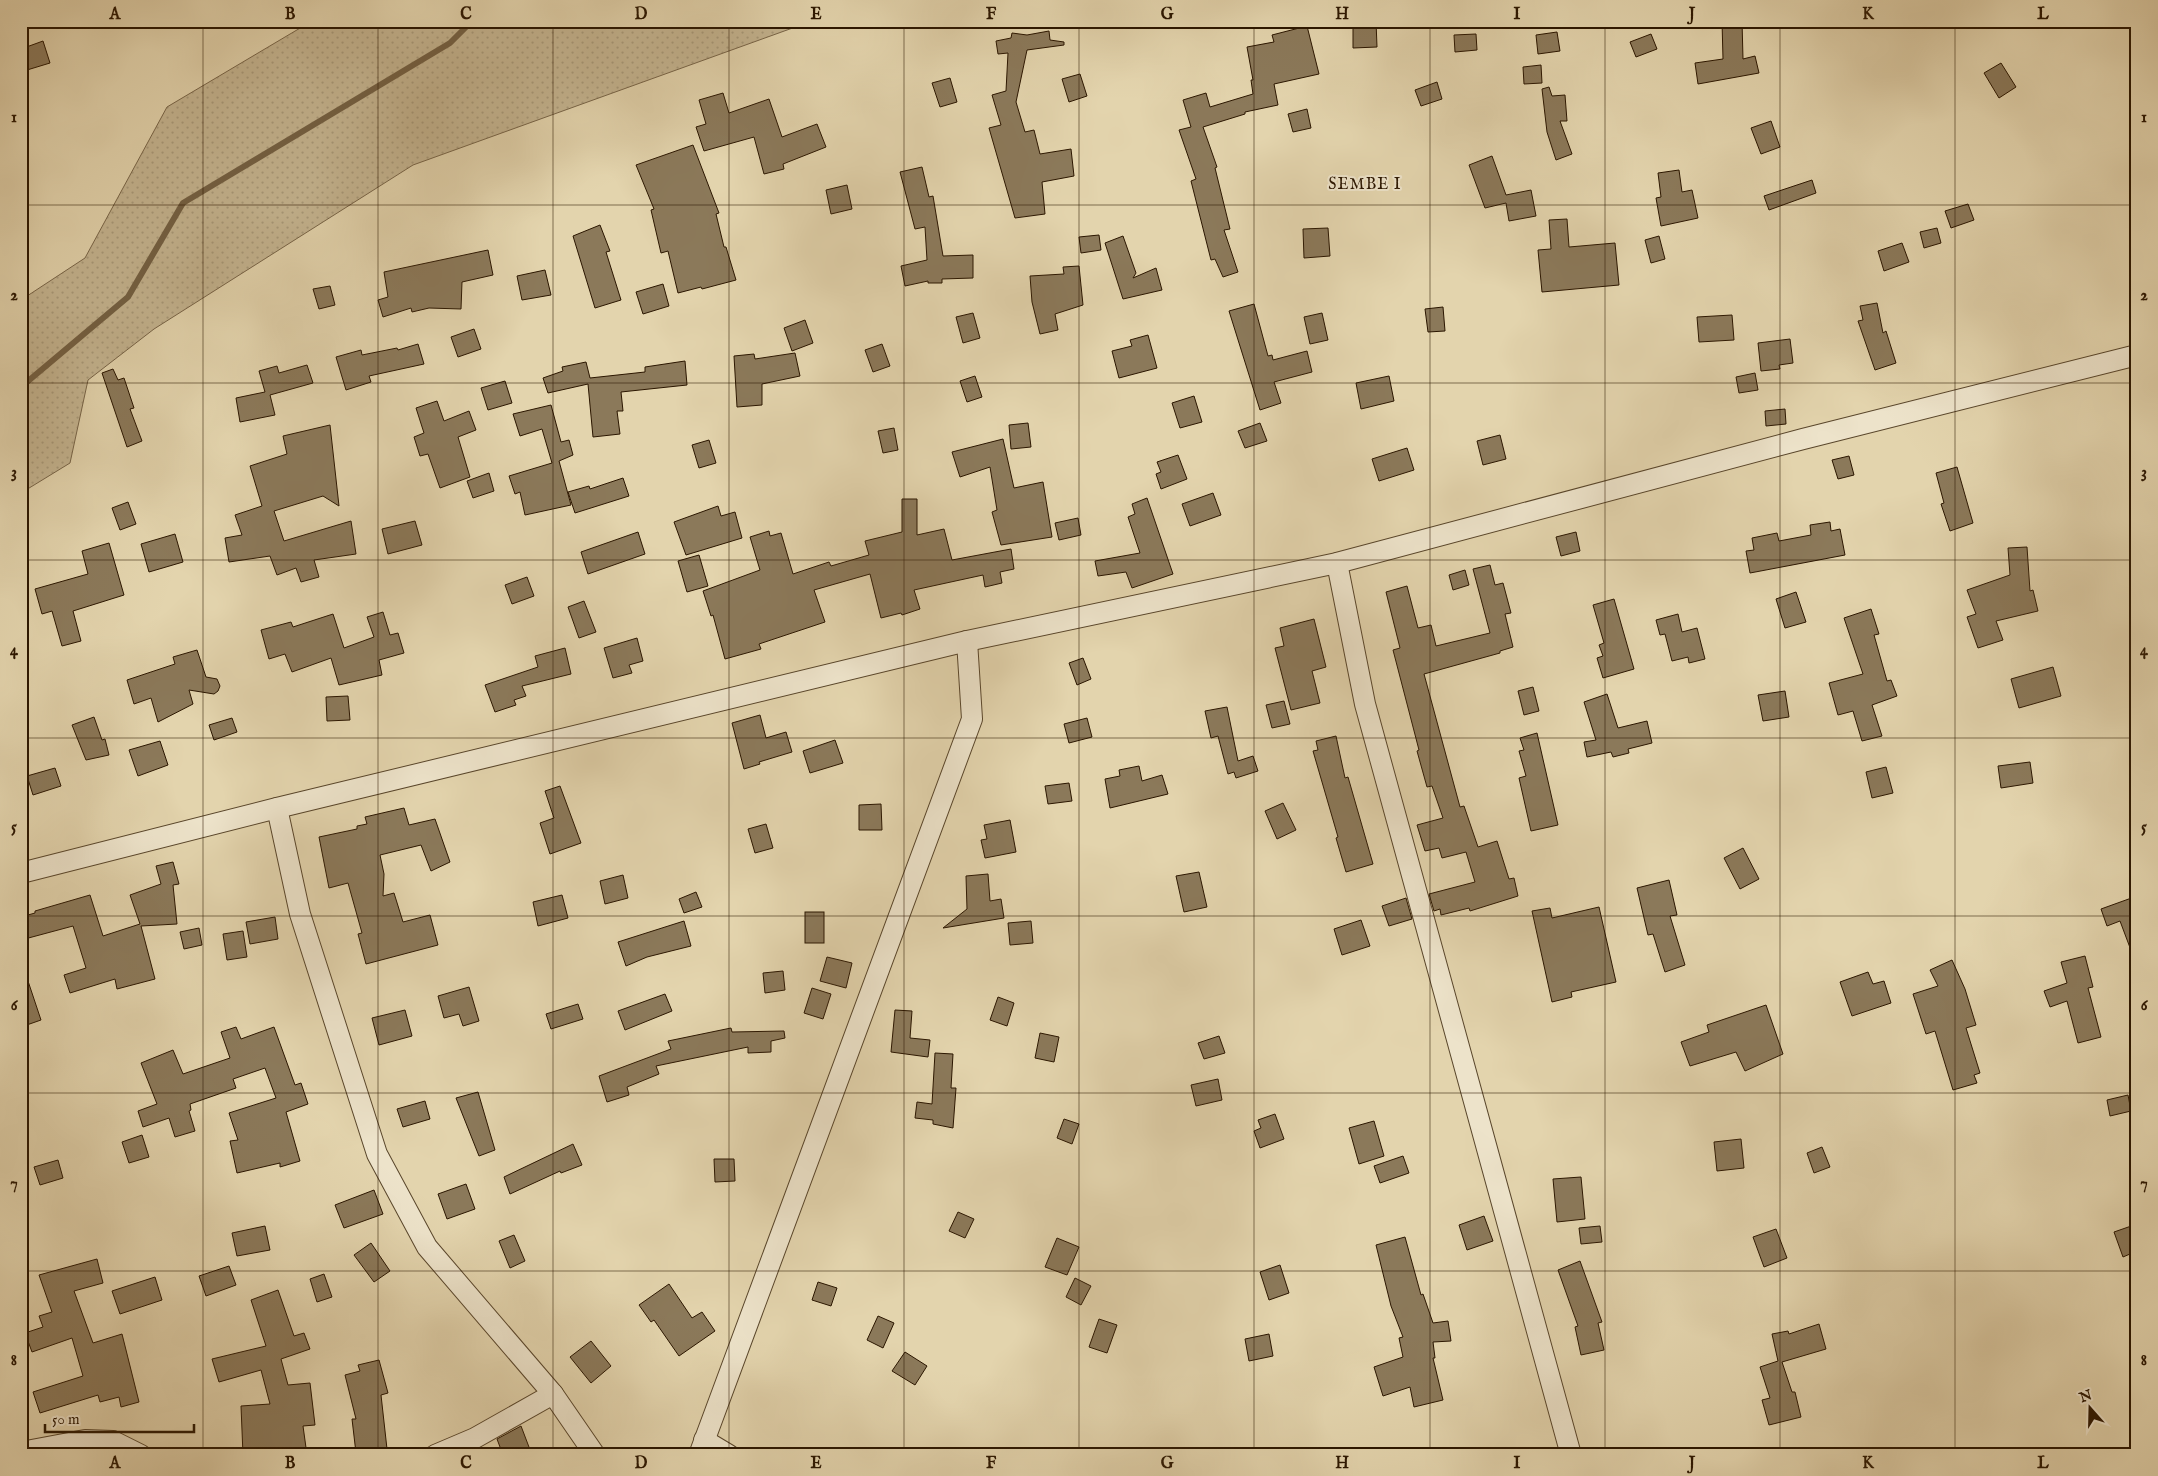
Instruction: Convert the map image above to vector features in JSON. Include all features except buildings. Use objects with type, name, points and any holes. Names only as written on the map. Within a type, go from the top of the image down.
[{"type":"street","points":[[21,873],[277,808],[968,642],[1337,563],[1802,439],[2137,355]]},
{"type":"street","points":[[1337,563],[1365,704],[1572,1455]]},
{"type":"street","points":[[729,1455],[701,1448],[972,719],[968,642]]},
{"type":"street","points":[[277,808],[300,914],[377,1154],[427,1247],[553,1394],[595,1455]]},
{"type":"street","points":[[435,1455],[475,1438],[553,1394]]},
{"type":"street","points":[[21,1452],[85,1440],[113,1441],[141,1455]]},
{"type":"shaded area","points":[[312,21],[812,21],[413,165],[154,329],[88,380],[70,463],[21,493],[21,300],[85,258],[167,107]]},
{"type":"waterway","points":[[21,387],[128,297],[183,203],[450,43],[472,21]]},
{"type":"district","name":"SEMBE I","points":[[1365,185]]}]
